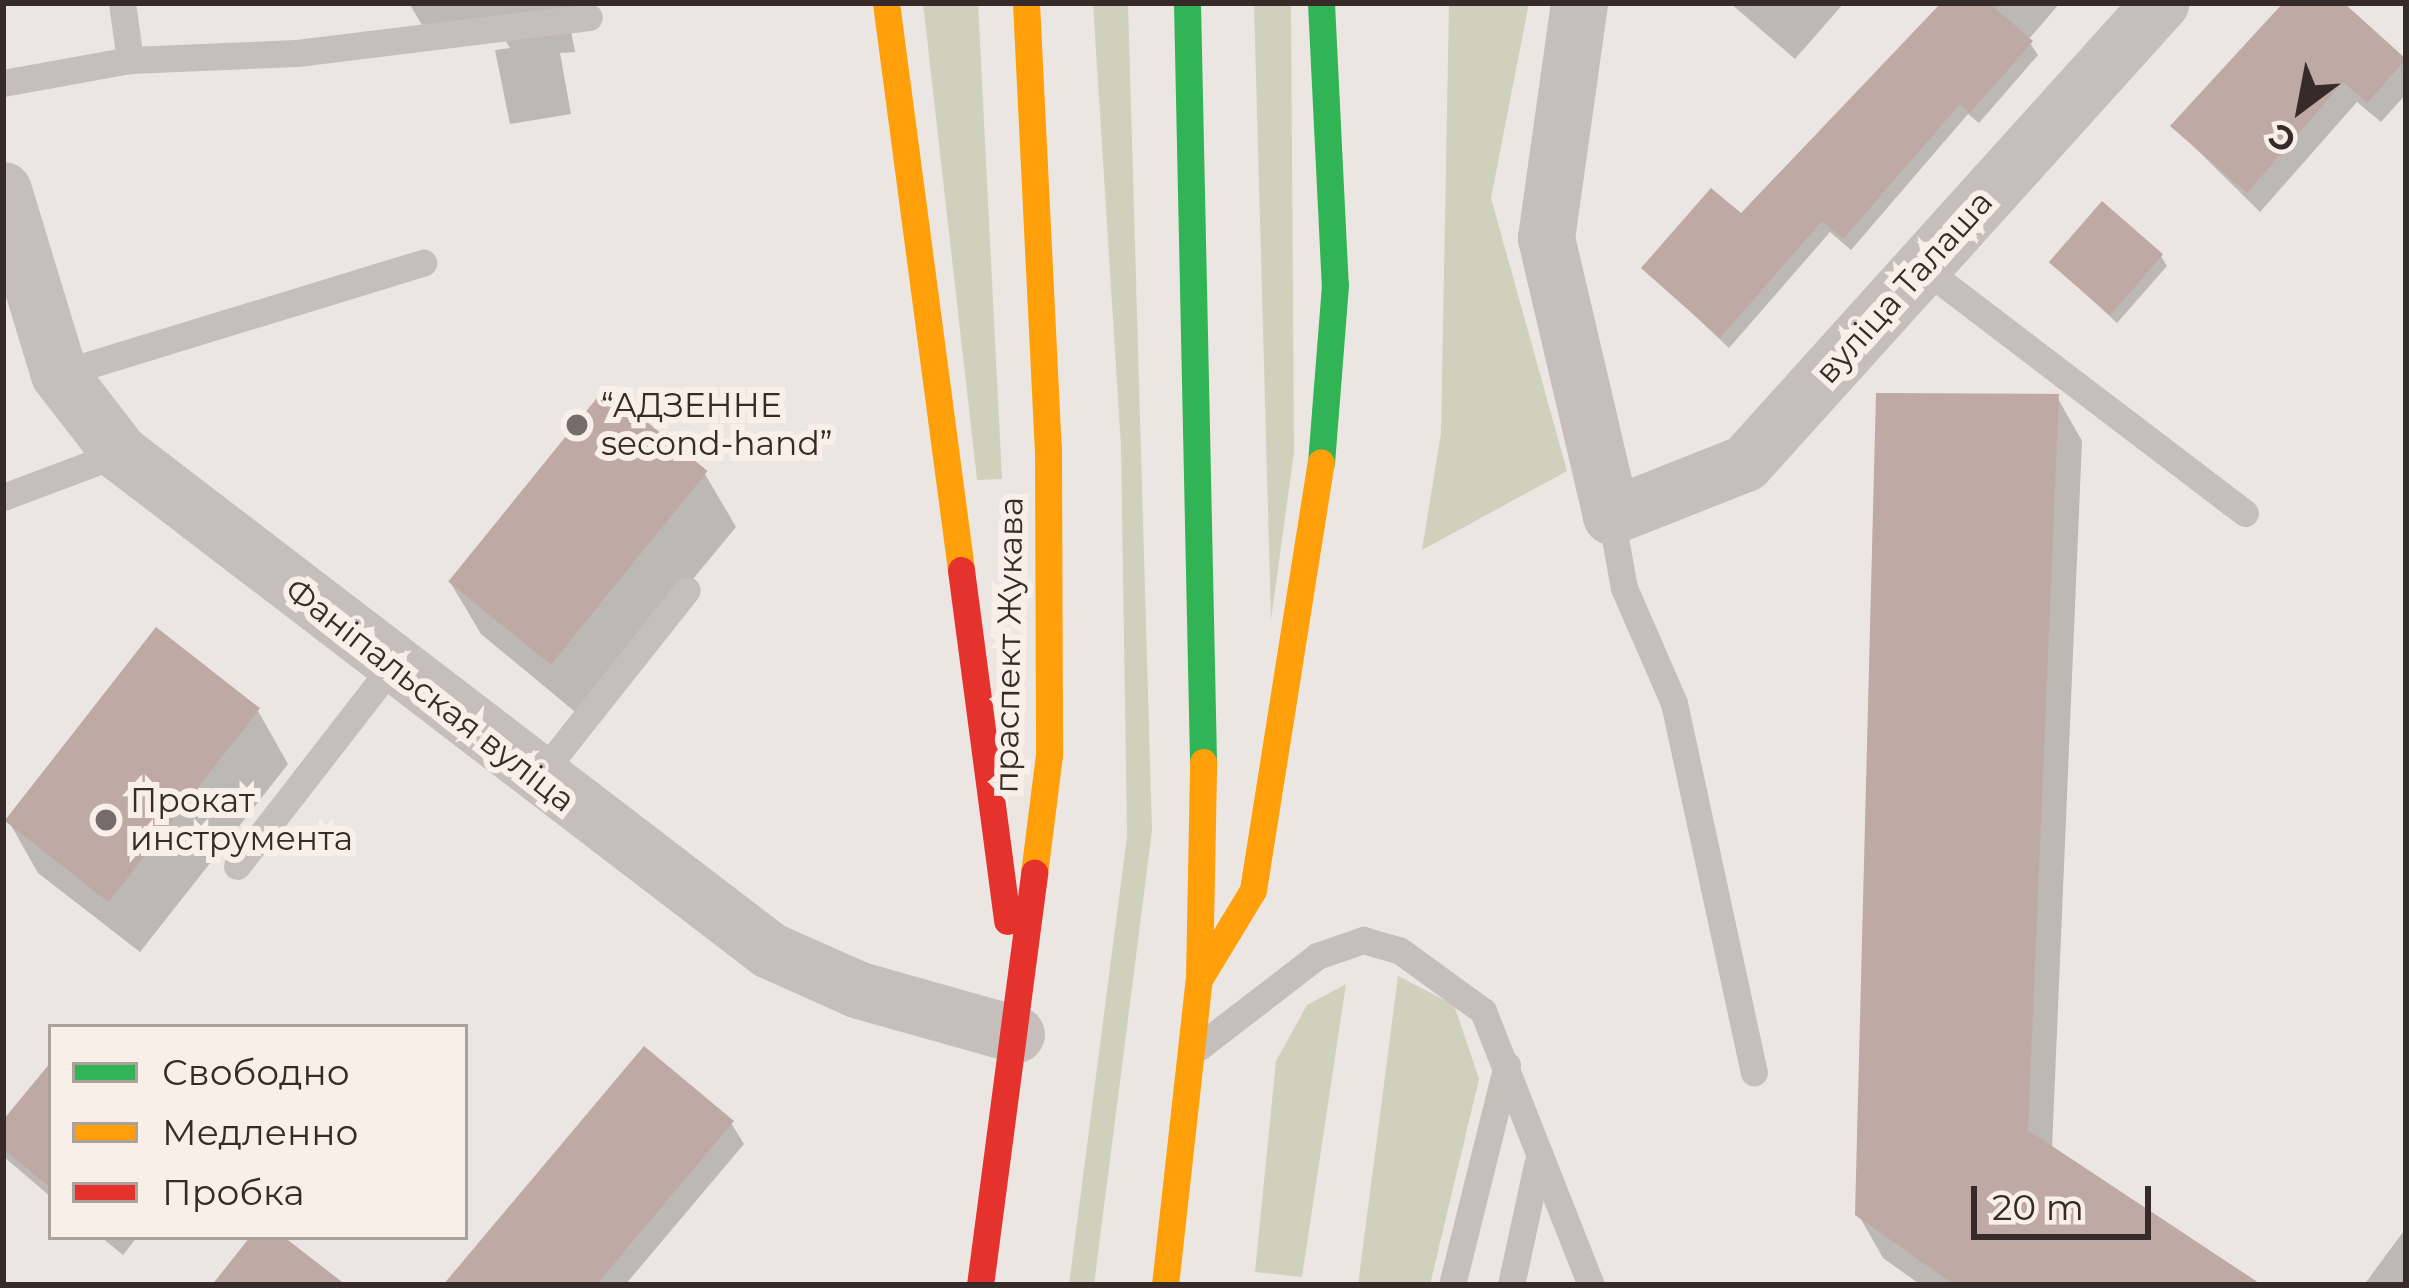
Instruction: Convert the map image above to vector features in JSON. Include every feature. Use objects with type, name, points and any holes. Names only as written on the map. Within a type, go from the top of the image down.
[{"type":"main road","points":[[886,3],[1018,1018]]},
{"type":"main road","name":"праспект Жукава","points":[[980,1285],[1049,754],[1048,448],[1026,3]]},
{"type":"main road","points":[[1165,1285],[1199,979],[1206,566],[1187,3]]},
{"type":"main road","points":[[1199,979],[1253,890],[1319,488],[1335,285],[1321,3]]},
{"type":"street","points":[[1579,3],[1546,238],[1610,516]]},
{"type":"street","name":"вуліца Талаша","points":[[1610,516],[1745,463],[2160,3]]},
{"type":"street","name":"Фаніпальская вуліца","points":[[3,190],[59,374],[120,453],[537,779],[770,950],[859,990],[1018,1018]]},
{"type":"lane","points":[[122,3],[130,60]]},
{"type":"lane","points":[[3,83],[130,60],[297,53],[589,17]]},
{"type":"lane","points":[[59,374],[423,262]]},
{"type":"lane","points":[[1922,267],[2245,513]]},
{"type":"lane","points":[[3,497],[120,453]]},
{"type":"lane","points":[[1610,516],[1624,588],[1674,703],[1754,1072]]},
{"type":"lane","points":[[537,779],[687,590]]},
{"type":"lane","points":[[237,866],[392,666]]},
{"type":"lane","points":[[1191,1054],[1272,984],[1363,940],[1399,950],[1483,1011],[1508,1060],[1537,1166],[1586,1281]]},
{"type":"lane","points":[[1452,1285],[1508,1060]]},
{"type":"lane","points":[[1511,1285],[1537,1166]]},
{"type":"green space","points":[[923,3],[978,3],[1002,479],[977,480]]},
{"type":"green space","points":[[1093,3],[1128,3],[1152,831],[1094,1285],[1069,1285],[1127,836],[1121,446]]},
{"type":"green space","points":[[1254,3],[1291,3],[1294,452],[1271,620]]},
{"type":"green space","points":[[1449,3],[1529,3],[1491,198],[1567,471],[1422,550],[1441,433]]},
{"type":"green space","points":[[1398,976],[1454,1005],[1479,1079],[1430,1285],[1358,1285]]},
{"type":"green space","points":[[1346,984],[1302,1277],[1255,1272],[1276,1061],[1307,1005]]},
{"type":"building","points":[[1941,3],[1989,3],[2033,41],[1970,113],[1960,104],[1843,239],[1822,221],[1720,338],[1641,268],[1711,188],[1741,213]]},
{"type":"building","points":[[2283,3],[2344,3],[2406,59],[2367,103],[2343,82],[2247,193],[2170,126]]},
{"type":"building","points":[[2102,201],[2163,254],[2110,315],[2049,262]]},
{"type":"building","points":[[605,388],[708,471],[551,665],[448,582]]},
{"type":"building","points":[[1876,393],[2059,394],[2028,1130],[2262,1285],[1955,1285],[1855,1215]]},
{"type":"building","points":[[156,627],[260,708],[109,902],[5,821]]},
{"type":"building","points":[[644,1046],[734,1121],[596,1285],[443,1285]]},
{"type":"building","points":[[48,1066],[48,1186],[3,1149],[3,1120]]},
{"type":"building","points":[[248,1240],[288,1240],[346,1285],[212,1285]]},
{"type":"traffic: fast","points":[[1187,3],[1203,762]]},
{"type":"traffic: fast","points":[[1321,3],[1335,285],[1321,462]]},
{"type":"traffic: slow","points":[[886,3],[961,570]]},
{"type":"traffic: slow","points":[[1026,3],[1048,448],[1049,755],[1034,873]]},
{"type":"traffic: slow","points":[[1201,976],[1253,890],[1321,462]]},
{"type":"traffic: slow","points":[[1165,1285],[1199,979],[1203,762]]},
{"type":"traffic: jam","points":[[961,570],[1007,921]]},
{"type":"traffic: jam","points":[[980,1285],[1034,873]]},
{"type":"place","name":"“АДЗЕННЕ second-hand”","points":[[577,425]]},
{"type":"place","name":"Прокат инструмента","points":[[106,820]]}]
